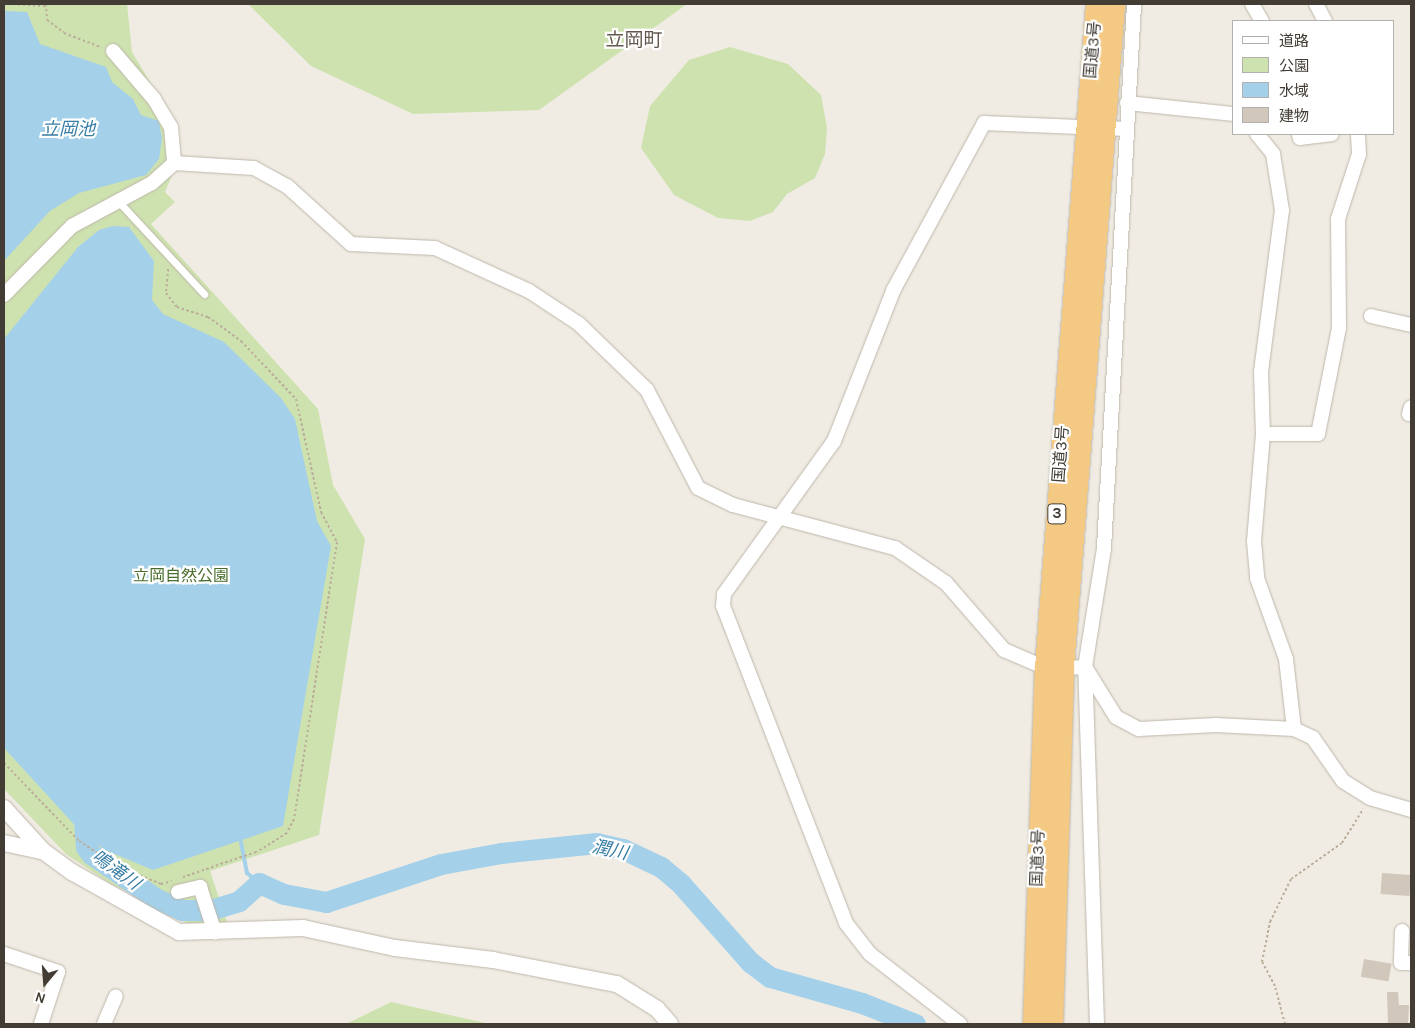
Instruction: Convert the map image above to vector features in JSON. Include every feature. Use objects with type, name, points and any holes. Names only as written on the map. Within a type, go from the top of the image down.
[{"type":"highway","name":"国道3号","points":[[1097,4],[1105,130]]},
{"type":"highway","name":"国道3号","points":[[1034,1024],[1054,667],[1105,130],[1114,4]]},
{"type":"highway","name":"国道3号","points":[[1052,1024],[1054,667]]},
{"type":"street","points":[[1105,130],[1127,103],[1134,4]]},
{"type":"street","points":[[1252,4],[1261,20]]},
{"type":"street","points":[[1316,4],[1325,20]]},
{"type":"street","points":[[113,51],[154,99],[171,127],[174,163]]},
{"type":"street","points":[[1127,103],[1232,114]]},
{"type":"street","points":[[960,1024],[870,954],[846,923],[723,606],[724,594],[778,516],[834,441],[894,289],[984,123],[1058,125],[1105,130]]},
{"type":"street","points":[[1097,1024],[1085,667],[1104,548],[1125,224],[1105,130]]},
{"type":"street","points":[[1258,135],[1273,154],[1282,210],[1275,294],[1262,372],[1263,434],[1254,541],[1257,578],[1286,660],[1294,729]]},
{"type":"street","points":[[1299,135],[1300,138],[1324,135]]},
{"type":"street","points":[[1263,434],[1318,434],[1339,328],[1338,219],[1359,154],[1358,135]]},
{"type":"street","points":[[4,295],[72,226],[152,183],[174,163],[254,168],[287,186],[351,244],[434,248],[529,291],[580,324],[647,390],[698,488],[733,505],[895,548],[946,583],[1004,650],[1054,667],[1085,667]]},
{"type":"street","points":[[1371,316],[1411,325]]},
{"type":"street","points":[[1085,667],[1116,717],[1139,730],[1216,725],[1294,729],[1313,738],[1343,781],[1370,798],[1411,810]]},
{"type":"street","points":[[4,808],[43,851],[153,921],[180,932],[215,933],[303,928],[600,980],[636,993],[670,1024]]},
{"type":"street","points":[[4,843],[43,851]]},
{"type":"street","points":[[178,892],[200,887],[215,933]]},
{"type":"street","points":[[1402,931],[1401,962],[1411,963]]},
{"type":"street","points":[[4,954],[58,972],[41,1024]]},
{"type":"street","points":[[104,1024],[116,996]]},
{"type":"lane","points":[[118,201],[204,294]]},
{"type":"path","points":[[13,4],[46,5],[47,20],[64,33],[113,51]]},
{"type":"path","points":[[4,763],[78,841],[117,866],[161,884],[252,853],[287,833],[294,819],[337,542],[321,512],[296,399],[241,341],[208,317],[177,307],[166,293],[171,258]]},
{"type":"path","points":[[1285,1024],[1275,986],[1262,962],[1270,922],[1292,879],[1342,843],[1370,798]]},
{"type":"green space","name":"立岡自然公園","points":[[4,4],[127,4],[132,52],[175,124],[175,168],[165,192],[175,202],[151,224],[318,409],[333,485],[365,539],[319,835],[210,871],[228,925],[187,923],[108,882],[66,854],[4,789]]},
{"type":"green space","points":[[248,4],[687,4],[539,110],[413,114],[311,66]]},
{"type":"green space","points":[[730,47],[788,64],[821,95],[827,128],[825,154],[815,178],[787,194],[773,212],[750,221],[718,218],[674,195],[641,148],[650,106],[689,60]]},
{"type":"green space","points":[[391,1002],[490,1024],[346,1024]]},
{"type":"water","name":"立岡池","points":[[4,11],[27,12],[40,44],[106,67],[112,82],[133,99],[141,115],[159,121],[162,139],[159,159],[146,175],[79,193],[50,211],[4,261]]},
{"type":"water","name":"立岡自然公園","points":[[113,226],[129,227],[154,261],[152,300],[163,314],[224,342],[281,398],[295,419],[317,521],[331,546],[283,826],[153,870],[105,850],[82,833],[4,748],[4,339],[78,247],[99,230]]},
{"type":"building","points":[[1382,873],[1411,875],[1409,896],[1381,894]]},
{"type":"building","points":[[1364,959],[1392,964],[1388,982],[1361,977]]},
{"type":"building","points":[[1387,992],[1398,992],[1399,1005],[1409,1005],[1408,1024],[1388,1024]]},
{"type":"waterway","name":"潤川","points":[[83,807],[86,847],[91,854],[155,898],[182,910],[210,910],[239,901],[259,883],[284,894],[326,902],[441,864],[501,853],[596,843],[623,849],[661,867],[681,884],[750,962],[770,977],[862,1003],[915,1024]]},
{"type":"waterway","points":[[240,837],[247,873],[259,883]]},
{"type":"district","name":"立岡町","points":[[634,41]]},
{"type":"water label","name":"鳴滝川","points":[[116,870]]}]
